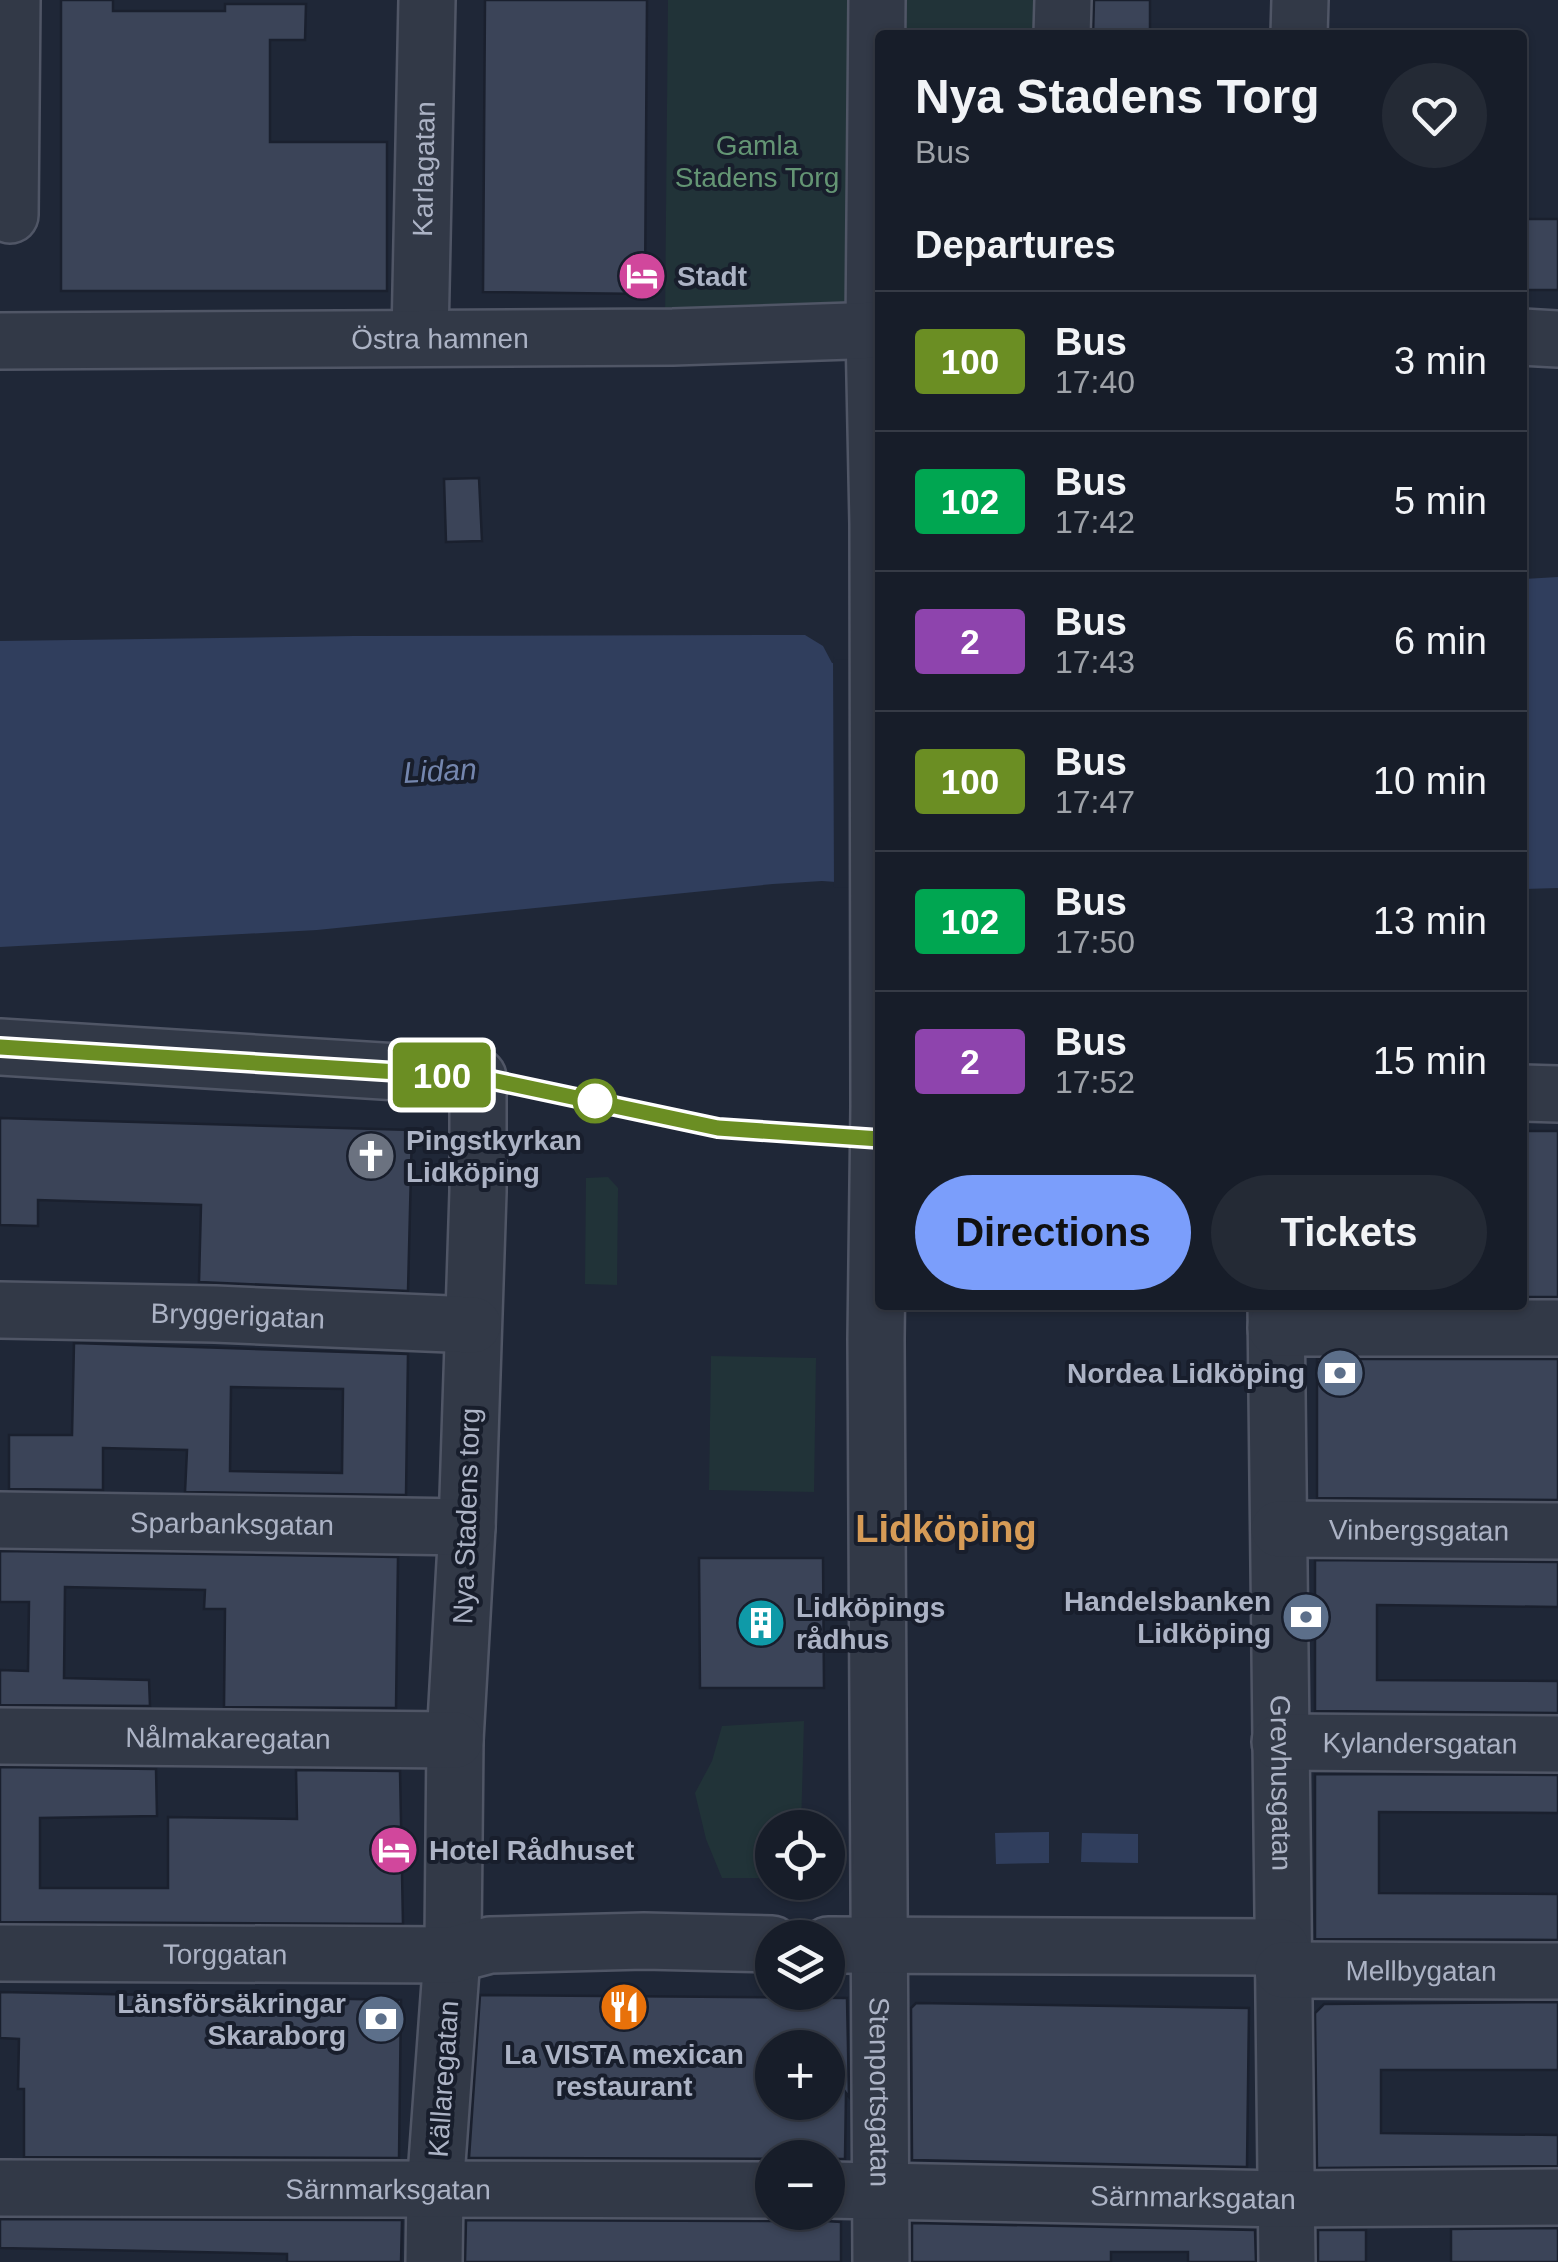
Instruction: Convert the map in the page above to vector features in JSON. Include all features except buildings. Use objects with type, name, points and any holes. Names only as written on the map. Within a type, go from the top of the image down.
[{"type":"street","points":[[10,216],[12,0]]},
{"type":"street","name":"Karlagatan","points":[[420,337],[427,0]]},
{"type":"street","name":"Stenportsgatan","points":[[877,0],[877,30]]},
{"type":"street","points":[[1062,30],[1063,0]]},
{"type":"street","points":[[1300,0],[1300,30]]},
{"type":"street","name":"Östra hamnen","points":[[0,341],[673,337],[875,330]]},
{"type":"street","points":[[1527,337],[1558,339]]},
{"type":"street","name":"Nya Stadens torg","points":[[0,1047],[478,1077],[478,1192],[467,1528],[455,1740],[452,1955]]},
{"type":"street","points":[[1527,1093],[1558,1094]]},
{"type":"street","name":"Bryggerigatan","points":[[0,1310],[215,1314],[473,1326]]},
{"type":"street","name":"Stenportsgatan","points":[[876,1310],[862,1938],[881,2190],[881,2262]]},
{"type":"street","points":[[1276,1317],[1558,1328]]},
{"type":"street","name":"Grevhusgatan","points":[[1276,1317],[1287,2262]]},
{"type":"street","name":"Sparbanksgatan","points":[[0,1520],[467,1528]]},
{"type":"street","name":"Vinbergsgatan","points":[[1279,1529],[1558,1531]]},
{"type":"street","name":"Nålmakaregatan","points":[[0,1736],[455,1740]]},
{"type":"street","name":"Kylandersgatan","points":[[1280,1742],[1558,1744]]},
{"type":"street","name":"Mellbygatan","points":[[862,1938],[1558,1970]]},
{"type":"street","name":"Torggatan","points":[[0,1953],[452,1955],[490,1945],[644,1941],[755,1944]]},
{"type":"street","name":"Källaregatan","points":[[434,2262],[435,2190],[452,1955]]},
{"type":"street","name":"Särnmarksgatan","points":[[0,2188],[755,2190]]},
{"type":"street","name":"Särnmarksgatan","points":[[845,2190],[1287,2199],[1558,2197]]},
{"type":"green space","name":"Gamla Stadens Torg","points":[[668,0],[848,0],[845,325],[665,323]]},
{"type":"green space","points":[[907,0],[1039,0],[1039,30],[906,30]]},
{"type":"green space","points":[[608,1177],[618,1188],[617,1285],[585,1284],[586,1178]]},
{"type":"green space","points":[[711,1356],[816,1358],[814,1492],[709,1490]]},
{"type":"green space","points":[[804,1721],[801,1810],[755,1810],[755,1878],[722,1878],[706,1839],[695,1793],[712,1761],[722,1726]]},
{"type":"water","points":[[1558,577],[1558,888],[1527,889],[1527,579]]},
{"type":"water","name":"Lidan","points":[[805,635],[823,646],[832,663],[875,667],[875,885],[822,881],[773,884],[317,930],[0,947],[0,641]]},
{"type":"water","points":[[1049,1832],[1049,1863],[996,1864],[995,1833]]},
{"type":"water","points":[[1082,1833],[1138,1834],[1138,1863],[1081,1862]]},
{"type":"pier","points":[[833,656],[875,662],[875,890],[834,887]]},
{"type":"bus line","name":"100","points":[[0,1047],[478,1077],[718,1128],[875,1139]]},
{"type":"place","name":"Stadt","points":[[642,276]]},
{"type":"place","name":"Pingstkyrkan Lidköping","points":[[371,1156]]},
{"type":"place","name":"Nordea Lidköping","points":[[1340,1373]]},
{"type":"place","name":"Handelsbanken Lidköping","points":[[1306,1617]]},
{"type":"place","name":"Lidköpings rådhus","points":[[761,1623]]},
{"type":"place","name":"Hotel Rådhuset","points":[[394,1850]]},
{"type":"place","name":"La VISTA mexican restaurant","points":[[624,2007]]},
{"type":"place","name":"Länsförsäkringar Skaraborg","points":[[381,2019]]},
{"type":"district","name":"Lidköping","points":[[946,1529]]}]
